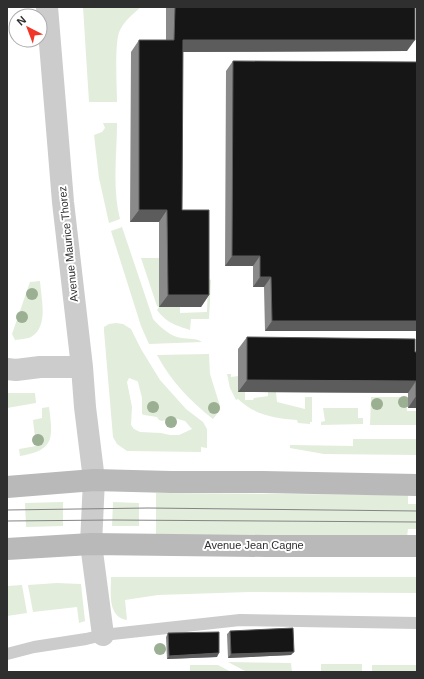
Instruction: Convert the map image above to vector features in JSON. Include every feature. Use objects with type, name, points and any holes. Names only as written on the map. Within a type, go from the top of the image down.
[{"type":"street","name":"Avenue Maurice Thorez","points":[[46,7],[63,202],[94,480],[91,544],[103,634]]},
{"type":"street","points":[[7,369],[16,370],[40,367],[82,367]]},
{"type":"street","points":[[7,487],[94,480],[417,485]]},
{"type":"street","points":[[7,550],[91,544]]},
{"type":"street","name":"Avenue Jean Cagne","points":[[91,544],[417,546]]},
{"type":"lane","points":[[7,654],[34,647],[86,639],[103,634],[240,620],[417,623]]},
{"type":"green space","points":[[83,7],[141,7],[124,23],[118,36],[116,54],[117,102],[89,102]]},
{"type":"green space","points":[[103,123],[117,123],[116,195],[120,219],[109,223],[99,178],[94,135],[102,132],[105,128]]},
{"type":"green space","points":[[122,227],[153,319],[164,330],[174,336],[199,340],[202,342],[149,344],[141,326],[111,231]]},
{"type":"green space","points":[[141,258],[159,258],[159,307],[157,306]]},
{"type":"green space","points":[[208,279],[211,280],[209,319],[191,319],[190,330],[168,321],[157,310],[159,307],[180,307],[180,313],[207,312]]},
{"type":"green space","points":[[40,281],[43,312],[40,326],[37,332],[31,337],[15,340],[12,334],[30,282]]},
{"type":"green space","points":[[109,324],[123,324],[131,329],[160,380],[186,409],[203,422],[207,429],[207,448],[201,447],[201,452],[127,451],[117,444],[113,437],[104,331],[104,327]],"holes":[[[129,378],[137,381],[142,398],[142,414],[157,417],[162,421],[174,418],[185,421],[192,429],[179,435],[140,432],[134,429],[131,425],[132,407],[127,382]]]},
{"type":"green space","points":[[209,354],[210,374],[220,406],[220,410],[213,419],[175,382],[157,355]]},
{"type":"green space","points":[[227,374],[231,374],[231,377],[238,376],[238,391],[245,392],[245,400],[253,400],[254,398],[268,396],[268,392],[276,392],[277,402],[305,409],[305,397],[312,397],[312,422],[310,422],[310,424],[298,423],[297,420],[273,417],[251,409],[238,399],[236,400],[230,388]]},
{"type":"green space","points":[[7,393],[35,393],[36,403],[7,408]]},
{"type":"green space","points":[[371,397],[406,397],[407,411],[417,411],[417,425],[370,425]]},
{"type":"green space","points":[[49,407],[51,435],[49,441],[46,446],[40,450],[20,456],[19,449],[36,446],[33,420],[42,418],[42,408]]},
{"type":"green space","points":[[323,408],[358,408],[358,418],[363,418],[363,424],[321,425],[321,422],[325,421]]},
{"type":"green space","points":[[353,439],[417,439],[417,455],[324,454],[290,448],[290,445],[353,446]]},
{"type":"green space","points":[[156,493],[408,495],[408,504],[417,504],[417,529],[408,529],[407,537],[156,535]]},
{"type":"green space","points":[[63,502],[63,526],[26,527],[25,503]]},
{"type":"green space","points":[[113,502],[139,503],[139,526],[112,526]]},
{"type":"green space","points":[[111,577],[417,577],[417,593],[249,592],[158,595],[125,600],[127,620],[121,618],[113,609]]},
{"type":"green space","points":[[57,583],[81,584],[85,621],[79,623],[77,607],[33,612],[28,585]]},
{"type":"green space","points":[[22,585],[27,613],[7,616],[7,586]]},
{"type":"green space","points":[[228,662],[291,663],[292,672],[247,672]]},
{"type":"green space","points":[[321,664],[362,664],[362,672],[321,672]]},
{"type":"green space","points":[[190,665],[218,665],[231,672],[190,672]]},
{"type":"green space","points":[[372,665],[417,665],[417,672],[372,672]]},
{"type":"building","points":[[175,7],[415,7],[415,40],[183,40],[182,210],[209,210],[209,295],[168,295],[167,210],[139,210],[139,40],[174,40]]},
{"type":"building","points":[[233,61],[417,62],[417,321],[272,321],[271,277],[260,277],[260,256],[232,256]]},
{"type":"building","points":[[247,337],[415,339],[415,352],[417,352],[417,396],[416,381],[247,380]]},
{"type":"building","points":[[293,628],[294,652],[231,654],[230,631]]},
{"type":"building","points":[[219,632],[219,653],[169,656],[168,633]]},
{"type":"tram line","points":[[7,510],[148,508],[417,511]]},
{"type":"tram line","points":[[7,521],[112,520],[417,522]]}]
